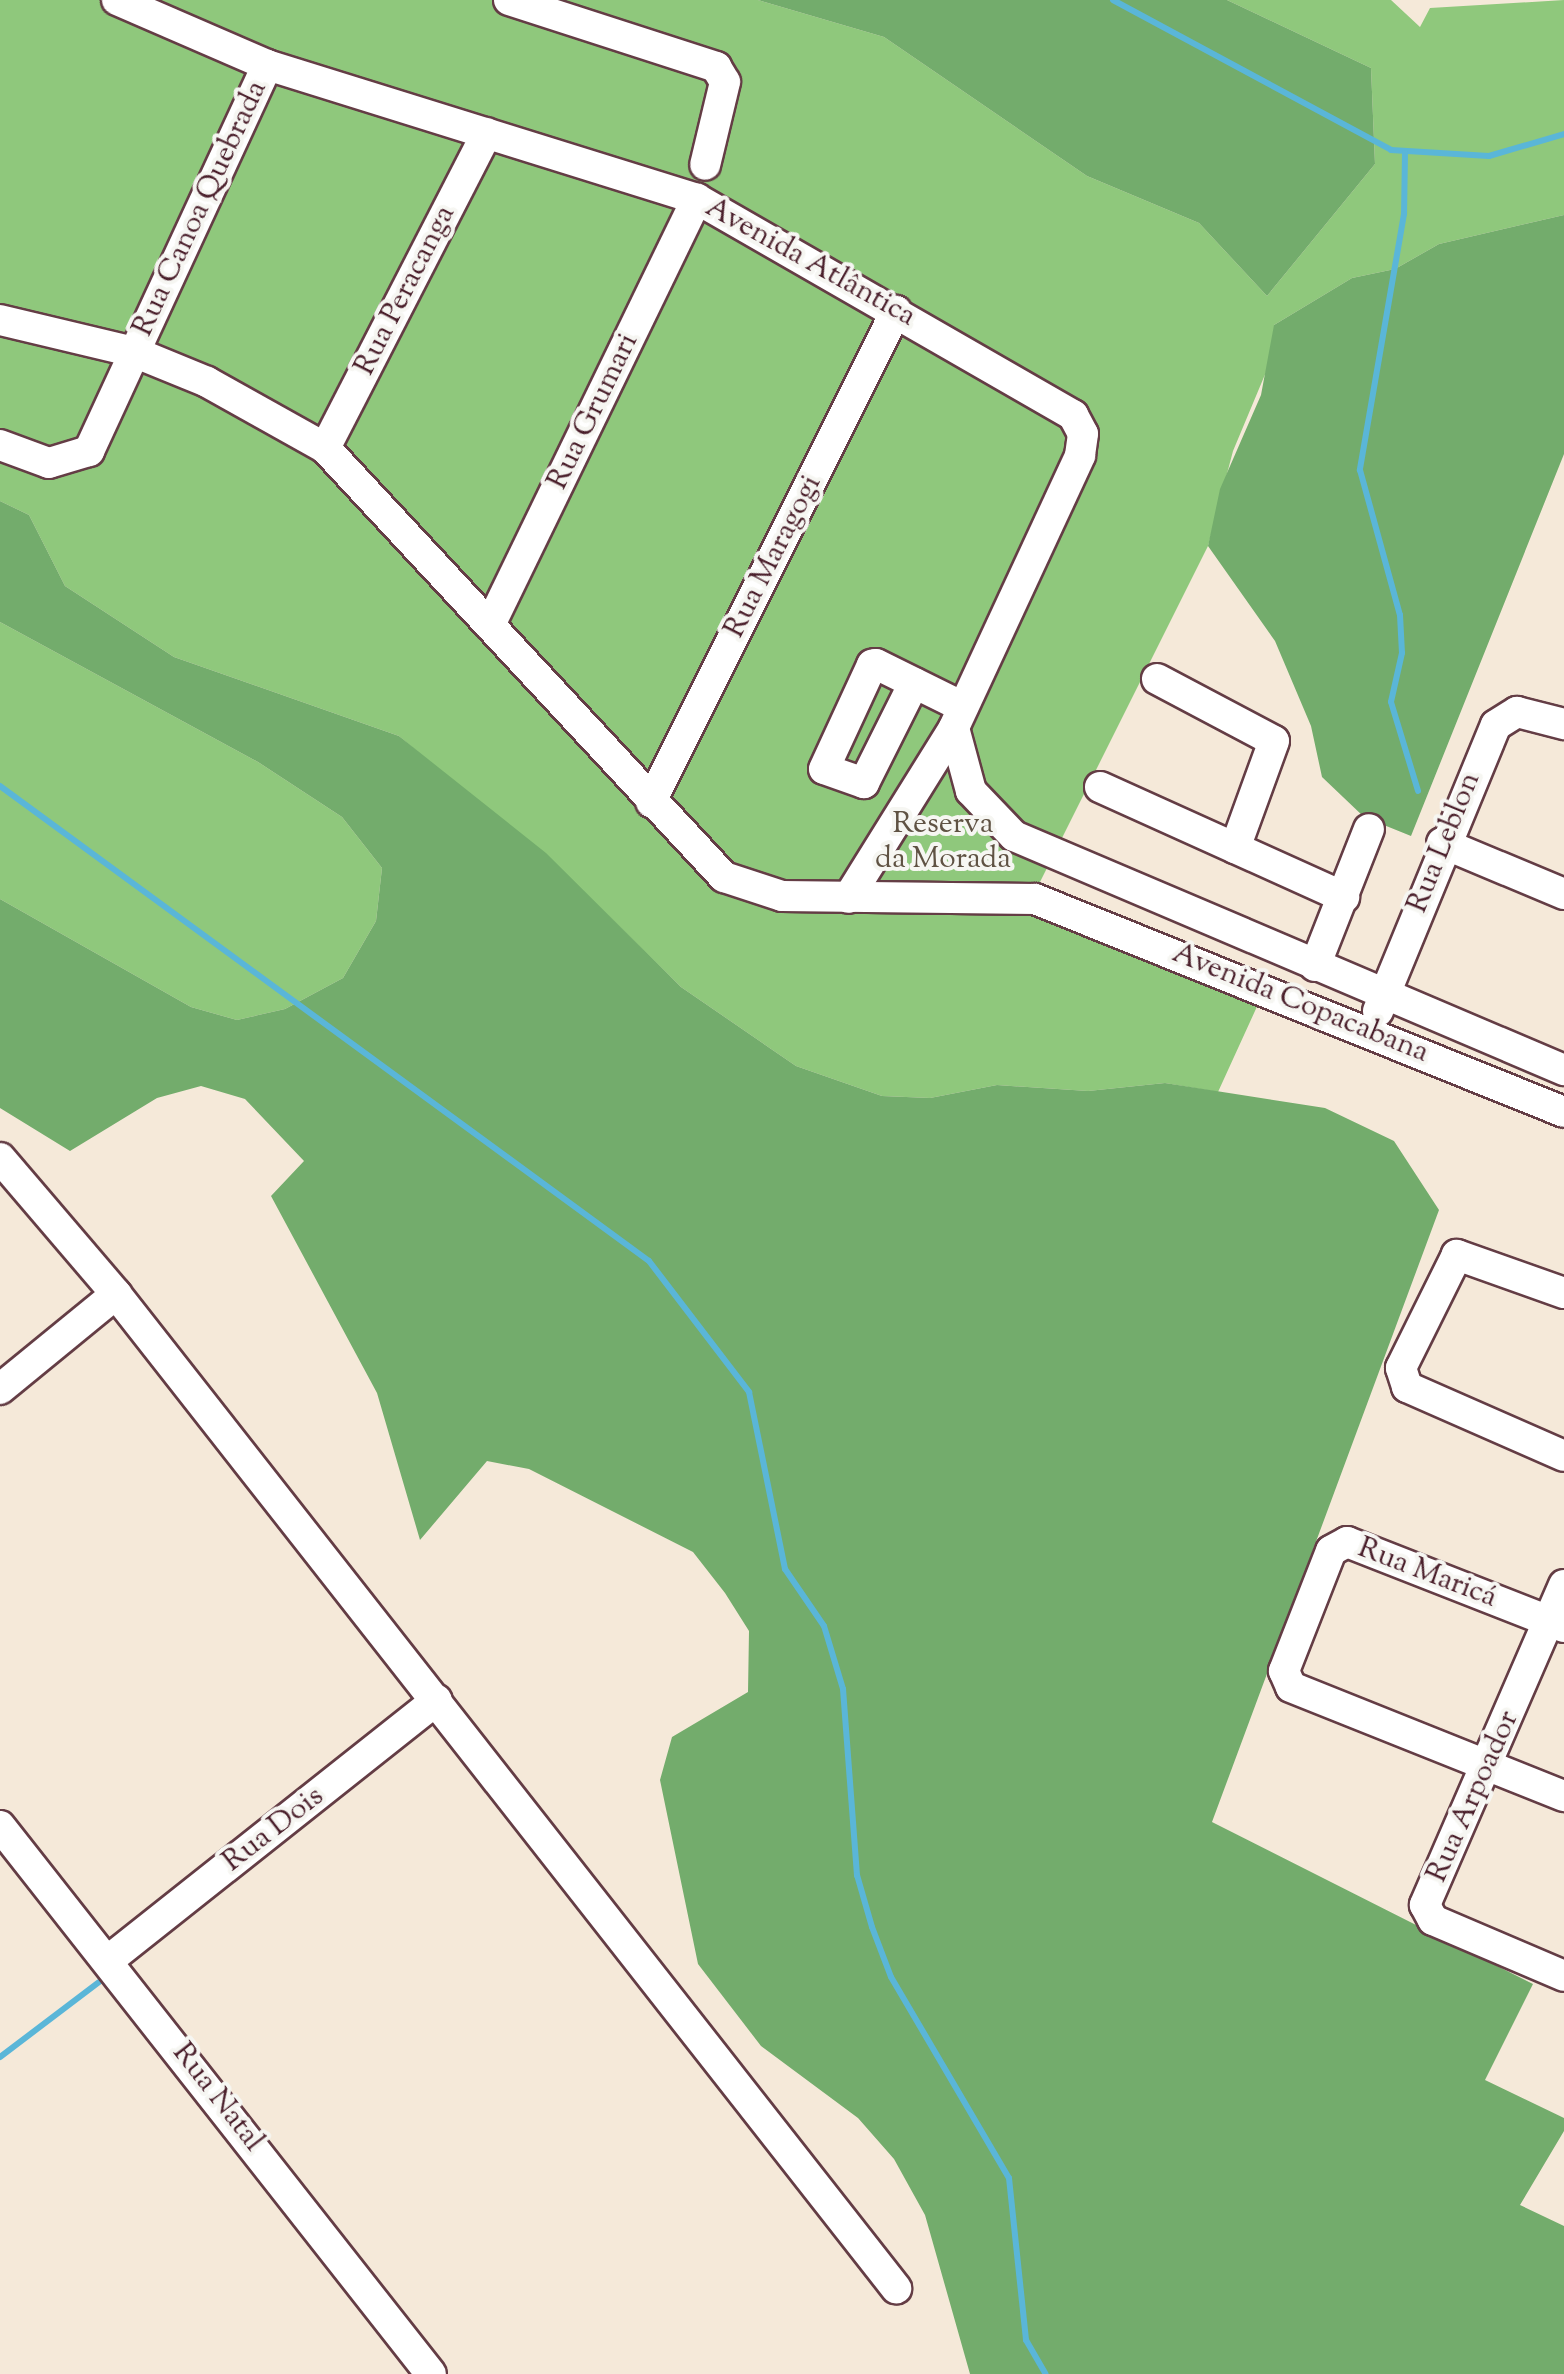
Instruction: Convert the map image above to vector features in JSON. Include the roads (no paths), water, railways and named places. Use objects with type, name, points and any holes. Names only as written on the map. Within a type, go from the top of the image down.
[{"type":"street","name":"Avenida Atlântica","points":[[117,0],[267,65],[697,199],[1064,408],[1083,434],[1080,456],[958,717],[848,898]]},
{"type":"street","points":[[509,0],[716,67],[725,82],[705,165]]},
{"type":"street","name":"Rua Canoa Quebrada","points":[[0,445],[49,463],[89,451],[267,65]]},
{"type":"street","name":"Rua Peracanga","points":[[325,448],[487,133]]},
{"type":"street","name":"Rua Grumari","points":[[490,625],[697,199]]},
{"type":"street","name":"Rua Maragogi","points":[[651,802],[896,311]]},
{"type":"street","points":[[0,320],[134,352],[207,382],[325,448],[701,857],[752,890],[848,898],[1035,899],[1053,855],[994,820],[971,791],[958,717],[914,683]]},
{"type":"street","points":[[1157,679],[1274,741],[1235,848]]},
{"type":"street","name":"Rua Leblon","points":[[1369,1031],[1442,843],[1496,725],[1517,712],[1564,724]]},
{"type":"street","points":[[1100,787],[1344,897]]},
{"type":"street","points":[[1315,966],[1369,829]]},
{"type":"street","points":[[1442,843],[1564,894]]},
{"type":"street","name":"Avenida Copacabana","points":[[1053,855],[1564,1070]]},
{"type":"street","name":"Avenida Copacabana","points":[[1035,899],[1564,1112]]},
{"type":"street","points":[[0,1158],[116,1294],[896,2288]]},
{"type":"street","points":[[1564,1293],[1462,1253],[1401,1368],[1407,1387],[1564,1456]]},
{"type":"street","points":[[0,1389],[116,1294]]},
{"type":"street","name":"Rua Maricá","points":[[1491,1765],[1285,1680],[1331,1551],[1355,1542],[1556,1624]]},
{"type":"street","name":"Rua Arpoador","points":[[1564,1585],[1556,1624],[1427,1913],[1564,1976]]},
{"type":"street","name":"Rua Dois","points":[[110,1959],[437,1700]]},
{"type":"street","points":[[1491,1765],[1564,1796]]},
{"type":"street","name":"Rua Natal","points":[[0,1826],[110,1959],[431,2374]]},
{"type":"waterway","points":[[1113,0],[1391,150],[1489,156],[1564,134]]},
{"type":"waterway","points":[[1405,153],[1404,214],[1360,470],[1400,615],[1402,653],[1391,702],[1418,791]]},
{"type":"waterway","points":[[0,786],[649,1261],[749,1392],[785,1569],[824,1626],[843,1689],[857,1875],[872,1927],[891,1977],[1009,2178],[1026,2340],[1046,2374]]},
{"type":"waterway","points":[[0,2057],[99,1982]]},
{"type":"park label","name":"Reserva da Morada","points":[[943,842]]}]
